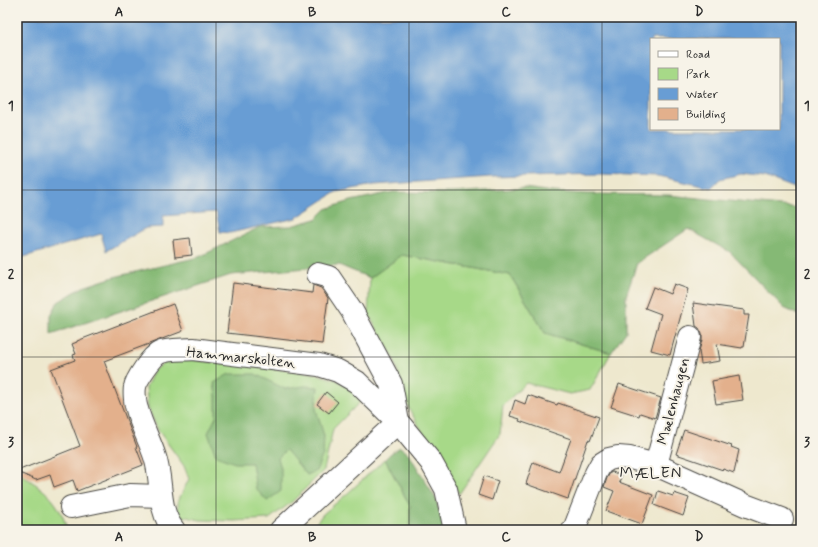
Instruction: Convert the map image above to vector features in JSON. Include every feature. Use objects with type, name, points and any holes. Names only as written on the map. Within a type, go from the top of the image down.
[{"type":"street","points":[[281,530],[398,422],[391,384],[352,310],[329,277],[318,274]]},
{"type":"street","name":"Mælenhaugen","points":[[656,465],[690,337]]},
{"type":"street","name":"Hammarskolten","points":[[174,530],[169,525],[163,509],[156,458],[136,408],[135,387],[150,362],[159,353],[192,349],[318,365],[338,372],[357,382],[398,422],[431,462],[446,489],[455,530]]},
{"type":"street","name":"Mælenhaugen","points":[[573,530],[601,464],[609,459],[618,457],[630,458],[656,465],[745,506],[782,519]]},
{"type":"street","points":[[71,507],[130,495],[162,496]]},
{"type":"green space","points":[[525,188],[552,192],[588,194],[668,195],[801,208],[801,316],[784,308],[730,252],[688,229],[637,263],[626,296],[626,332],[611,353],[545,333],[510,275],[402,255],[370,278],[339,265],[231,275],[51,334],[51,315],[58,302],[83,287],[114,277],[199,257],[260,227],[291,226],[316,219],[326,209],[351,201],[393,192],[452,193]]},
{"type":"green space","points":[[402,255],[510,275],[545,333],[611,353],[590,390],[570,394],[526,383],[503,405],[500,434],[459,494],[409,409],[394,359],[368,314],[370,278]]},
{"type":"green space","points":[[183,359],[312,373],[337,380],[357,393],[360,402],[333,429],[324,470],[293,501],[269,519],[234,521],[200,520],[178,515],[178,501],[189,479],[184,466],[158,430],[148,408],[146,388],[154,370],[168,361]]},
{"type":"green space","points":[[229,374],[255,374],[285,389],[305,386],[318,387],[316,409],[324,436],[323,454],[316,471],[307,475],[286,450],[278,458],[281,468],[281,491],[267,501],[256,489],[252,463],[235,463],[216,456],[208,433],[216,417],[216,396],[214,383]]},
{"type":"green space","points":[[400,447],[409,454],[436,499],[444,530],[410,530],[410,506],[385,459]]},
{"type":"green space","points":[[385,459],[410,506],[410,530],[311,530],[323,514]]},
{"type":"green space","points":[[17,472],[40,487],[51,498],[61,513],[67,530],[17,530]]},
{"type":"water","points":[[17,17],[801,17],[801,187],[792,187],[765,177],[741,174],[720,179],[711,188],[658,176],[600,174],[491,177],[374,185],[336,192],[296,218],[230,233],[220,232],[216,212],[163,216],[163,227],[146,228],[106,251],[101,234],[17,259]]},
{"type":"building","points":[[190,238],[192,255],[175,257],[173,240]]},
{"type":"building","points":[[233,283],[312,293],[313,285],[321,288],[328,298],[322,344],[227,333]]},
{"type":"building","points":[[674,284],[688,289],[670,355],[651,350],[661,314],[645,308],[653,287],[670,294]]},
{"type":"building","points":[[693,303],[744,310],[744,315],[749,315],[744,347],[742,348],[717,344],[720,361],[701,364],[699,351],[702,334],[696,326]]},
{"type":"building","points":[[173,304],[183,331],[104,361],[143,465],[77,491],[73,480],[54,487],[50,475],[36,480],[17,472],[80,446],[51,369],[75,360],[73,355],[76,354],[72,344]]},
{"type":"building","points":[[739,376],[743,400],[716,404],[712,381]]},
{"type":"building","points":[[619,384],[661,398],[655,418],[640,413],[639,416],[611,407]]},
{"type":"building","points":[[326,392],[338,402],[329,413],[317,404]]},
{"type":"building","points":[[528,395],[557,405],[558,403],[599,417],[590,441],[588,440],[568,499],[526,484],[533,462],[559,472],[571,439],[519,421],[520,419],[510,416],[515,400],[525,404]]},
{"type":"building","points":[[684,430],[732,446],[731,447],[739,450],[734,473],[676,454]]},
{"type":"building","points":[[612,472],[622,475],[619,482],[653,495],[642,524],[606,511],[614,491],[604,487],[607,478]]},
{"type":"building","points":[[484,476],[498,481],[492,500],[478,495]]},
{"type":"building","points":[[658,491],[673,496],[674,493],[689,498],[683,516],[654,505]]},
{"type":"district","name":"MÆLEN","points":[[651,472]]}]
